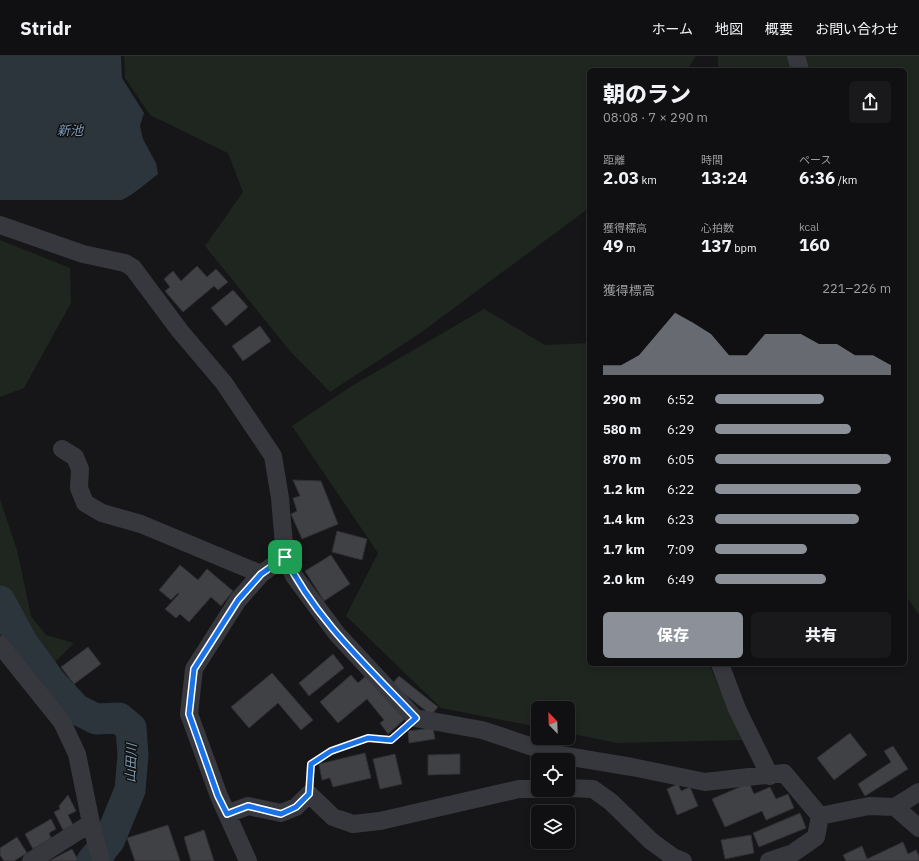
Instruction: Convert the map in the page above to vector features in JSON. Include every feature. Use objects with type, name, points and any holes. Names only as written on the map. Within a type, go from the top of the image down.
[{"type":"street","points":[[796,56],[799,68]]},
{"type":"street","points":[[0,225],[83,254],[125,263],[133,268],[180,331],[224,383],[274,456],[280,498],[285,557],[294,576],[337,634],[416,718],[482,730],[554,754],[632,767],[705,782],[770,776],[784,773],[820,816]]},
{"type":"street","points":[[62,450],[75,457],[80,469],[79,488],[86,503],[102,513],[141,524],[261,574]]},
{"type":"street","points":[[248,861],[218,796],[189,714],[194,669],[238,600],[261,574],[285,557]]},
{"type":"street","points":[[0,645],[62,722],[77,754],[91,823],[101,861]]},
{"type":"street","points":[[721,666],[738,709],[770,776]]},
{"type":"street","points":[[227,814],[248,806],[281,814],[296,807],[309,794],[333,818],[353,824],[380,821],[519,789],[531,789]]},
{"type":"street","points":[[575,789],[593,790],[610,802],[651,841],[673,857],[683,861]]},
{"type":"street","points":[[820,816],[869,806],[895,807],[919,792]]},
{"type":"street","points":[[895,807],[919,828]]},
{"type":"street","points":[[769,861],[793,853],[816,837],[820,816]]},
{"type":"street","points":[[31,861],[91,823]]},
{"type":"path","points":[[309,794],[311,764],[331,751],[368,738],[391,740],[416,718]]},
{"type":"shaded area","points":[[124,56],[696,56],[688,68],[587,68],[587,209],[419,334],[330,392],[290,351],[205,246],[243,192],[228,153],[150,115],[125,78]]},
{"type":"shaded area","points":[[718,56],[919,56],[919,615],[907,597],[907,68],[718,68]]},
{"type":"shaded area","points":[[0,240],[70,268],[71,303],[24,388],[0,397]]},
{"type":"shaded area","points":[[484,309],[545,345],[587,343],[587,666],[710,666],[742,740],[617,743],[575,734],[575,701],[531,701],[531,726],[441,708],[346,616],[378,553],[292,426],[350,387]]},
{"type":"shaded area","points":[[0,499],[17,550],[31,616],[46,635],[74,643],[55,662],[61,679],[47,688],[0,628]]},
{"type":"water","name":"新池","points":[[0,56],[121,56],[122,78],[144,113],[140,126],[143,139],[156,163],[158,174],[122,200],[0,200]]},
{"type":"building","points":[[197,266],[207,277],[216,269],[228,282],[218,290],[214,286],[183,312],[165,291],[170,287],[164,279],[173,271],[181,281]]},
{"type":"building","points":[[233,290],[248,307],[226,326],[211,308]]},
{"type":"building","points":[[260,326],[271,341],[243,361],[232,346]]},
{"type":"building","points":[[293,480],[321,481],[338,524],[302,539],[291,514],[297,511],[293,498],[300,496]]},
{"type":"building","points":[[337,531],[367,539],[362,560],[332,552]]},
{"type":"building","points":[[331,555],[350,584],[324,601],[305,571]]},
{"type":"building","points":[[180,565],[198,580],[207,569],[233,591],[221,606],[211,597],[189,622],[180,614],[176,618],[165,609],[179,594],[178,593],[171,600],[159,590]]},
{"type":"building","points":[[88,647],[101,664],[74,684],[61,667]]},
{"type":"building","points":[[333,654],[344,668],[309,696],[299,683]]},
{"type":"building","points":[[272,673],[313,720],[301,730],[278,703],[249,728],[231,707]]},
{"type":"building","points":[[351,675],[358,683],[367,675],[405,719],[388,734],[380,723],[384,720],[367,699],[338,723],[320,702]]},
{"type":"building","points":[[399,676],[438,707],[431,715],[392,684]]},
{"type":"building","points":[[433,728],[435,739],[409,743],[408,731]]},
{"type":"building","points":[[850,733],[867,755],[834,780],[817,758]]},
{"type":"building","points":[[893,746],[908,769],[865,796],[858,784],[891,762],[884,751]]},
{"type":"building","points":[[365,753],[371,778],[333,787],[330,778],[322,780],[319,764]]},
{"type":"building","points":[[395,754],[402,784],[380,789],[373,759]]},
{"type":"building","points":[[460,754],[460,774],[428,775],[428,755]]},
{"type":"building","points":[[749,783],[754,794],[770,787],[776,799],[788,794],[794,808],[766,820],[762,811],[725,827],[712,799]]},
{"type":"building","points":[[678,784],[681,791],[690,787],[698,806],[677,815],[667,789]]},
{"type":"building","points":[[68,795],[76,811],[68,815],[73,825],[63,830],[54,812],[60,809],[59,806]]},
{"type":"building","points":[[800,813],[806,828],[759,847],[753,833]]},
{"type":"building","points":[[51,819],[56,829],[49,833],[51,838],[33,849],[25,834]]},
{"type":"building","points":[[168,825],[180,861],[135,861],[127,838]]},
{"type":"building","points":[[204,830],[214,861],[191,861],[184,837]]},
{"type":"building","points":[[751,835],[754,853],[725,859],[721,840]]},
{"type":"building","points":[[17,837],[27,853],[14,861],[4,861],[0,855],[0,848]]},
{"type":"building","points":[[903,842],[908,854],[916,850],[919,856],[919,861],[846,861],[843,855],[862,846],[867,859]]},
{"type":"building","points":[[72,849],[78,860],[49,861]]},
{"type":"waterway","name":"山田川","points":[[0,601],[22,642],[51,682],[76,709],[96,719],[119,718],[131,728],[133,755],[130,790],[109,841],[92,861]]},
{"type":"waterway","points":[[111,861],[143,776],[143,740],[132,741]]},
{"type":"route","points":[[285,557],[294,576],[337,634],[416,718],[391,740],[368,738],[331,751],[311,764],[309,794],[296,807],[281,814],[248,806],[227,814],[218,796],[189,714],[194,669],[238,600],[261,574],[285,557]]}]
